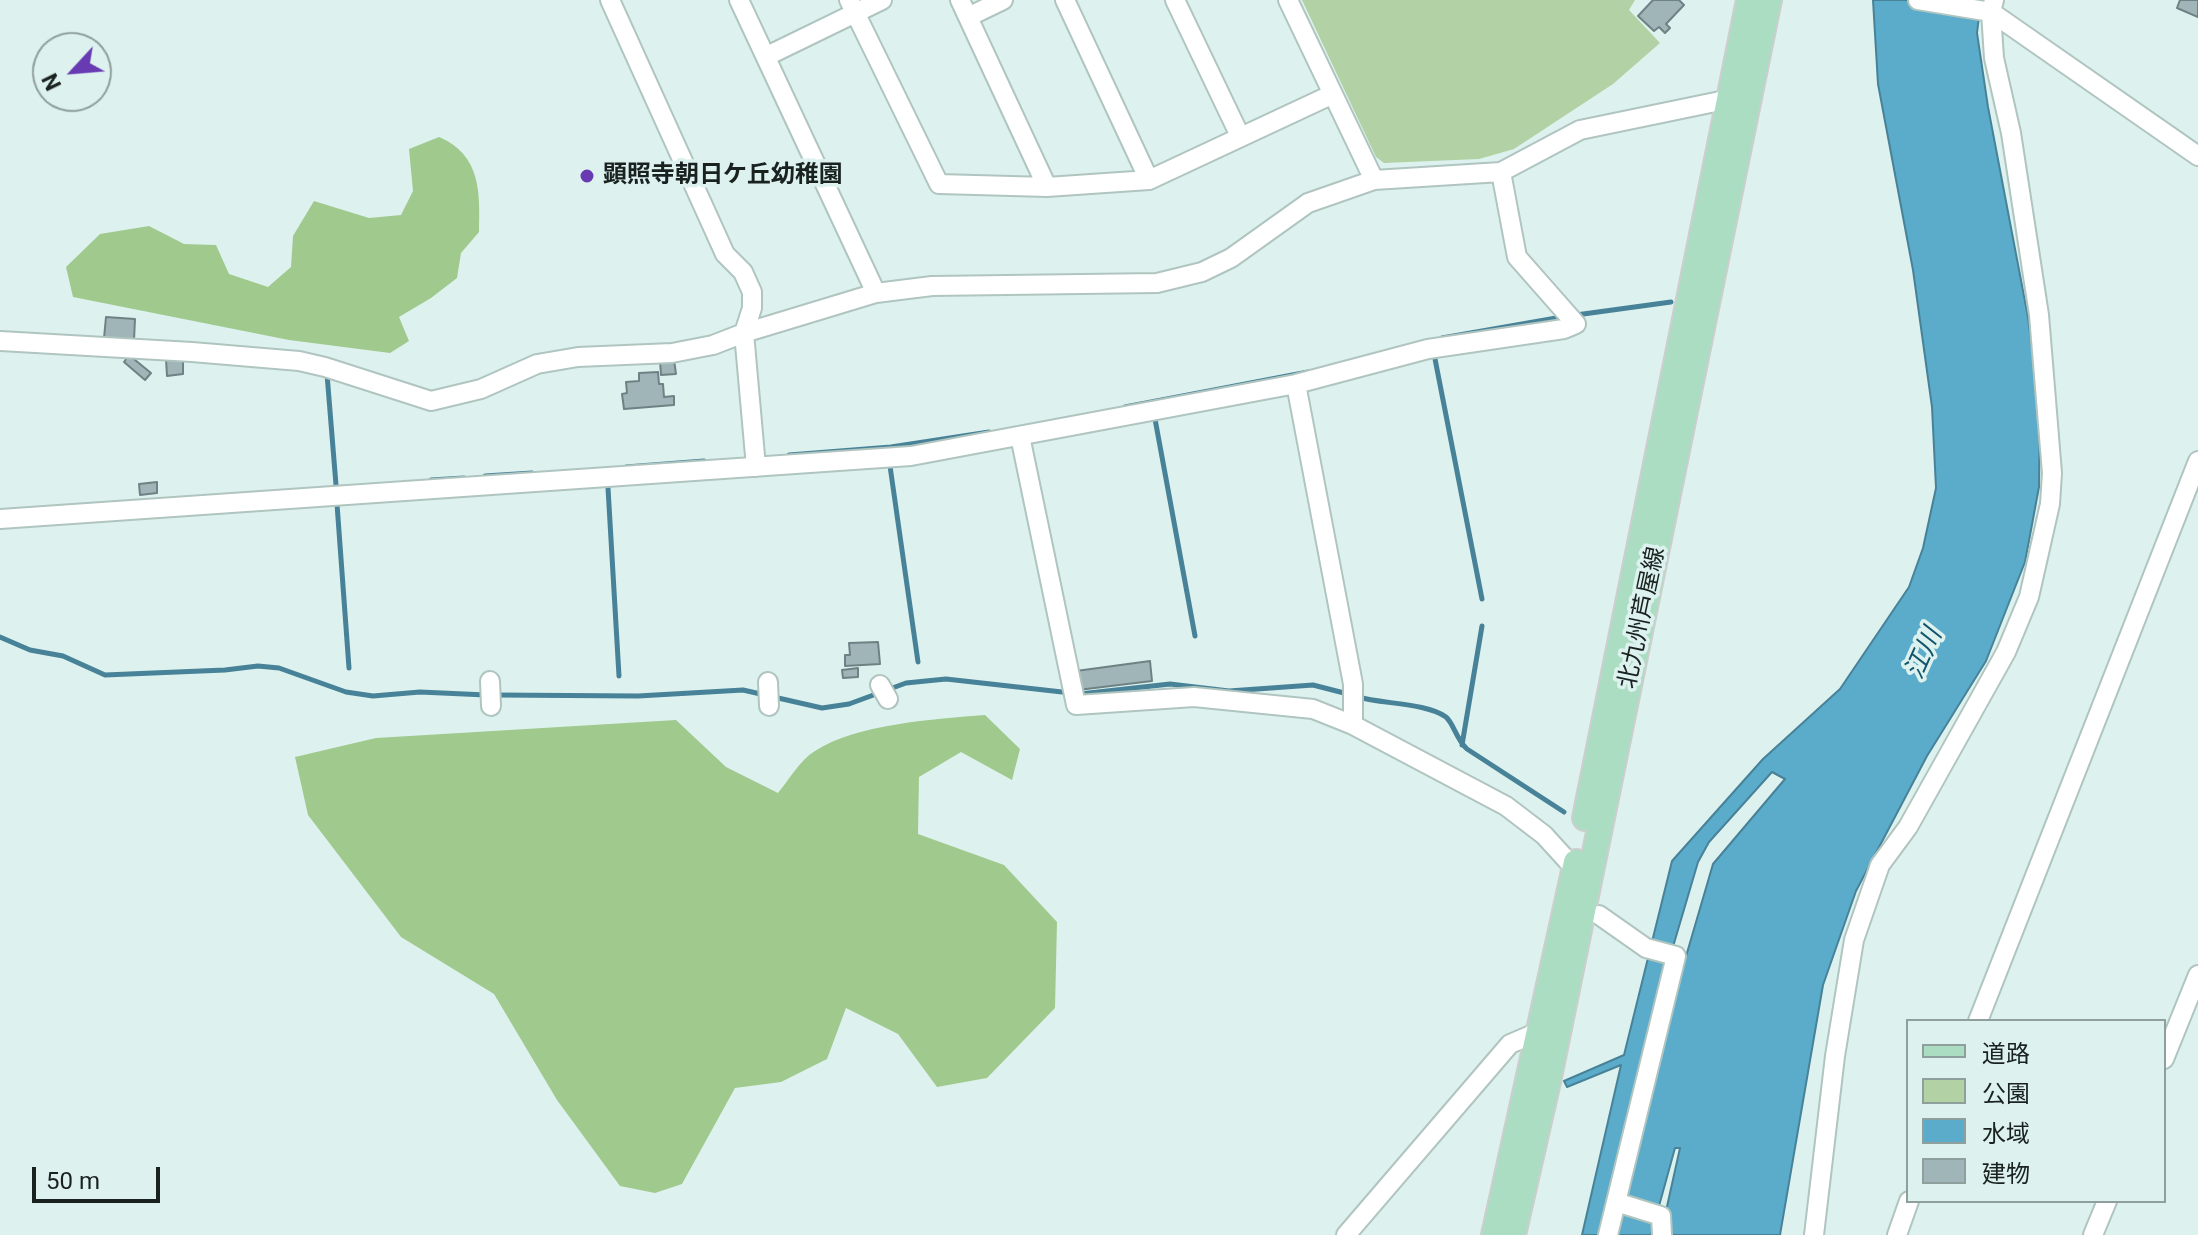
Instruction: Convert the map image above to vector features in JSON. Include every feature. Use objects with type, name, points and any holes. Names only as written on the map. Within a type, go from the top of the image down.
[{"type":"main road","name":"北九州芦屋線","points":[[1494,1235],[1548,1033],[1740,99],[1749,0]]},
{"type":"main road","name":"北九州芦屋線","points":[[1513,1235],[1575,869],[1740,99],[1769,0]]},
{"type":"street","points":[[610,0],[725,254],[743,272],[752,292],[752,308],[744,333],[756,467]]},
{"type":"street","points":[[739,0],[876,293]]},
{"type":"street","points":[[767,56],[852,6],[882,0]]},
{"type":"street","points":[[1003,0],[964,8],[1047,187]]},
{"type":"street","points":[[1065,0],[1149,180]]},
{"type":"street","points":[[1175,0],[1240,136]]},
{"type":"street","points":[[1288,0],[1374,180]]},
{"type":"street","points":[[1918,0],[1957,8],[1993,6],[2198,156]]},
{"type":"street","points":[[852,6],[939,184],[1047,187],[1149,180],[1333,94]]},
{"type":"street","points":[[1814,1235],[1835,1056],[1854,940],[1880,865],[1908,827],[2006,652],[2029,597],[2050,504],[2052,473],[2039,315],[2011,133],[1994,58],[1993,6]]},
{"type":"street","points":[[0,341],[299,361],[431,401],[481,389],[537,364],[578,357],[672,353],[713,345],[876,293],[932,286],[1157,283],[1202,272],[1231,258],[1308,203],[1374,180],[1501,172],[1580,130],[1740,99]]},
{"type":"street","points":[[0,519],[911,456],[1296,384],[1428,349],[1564,329],[1576,324],[1517,257],[1501,172]]},
{"type":"street","points":[[1296,384],[1353,684],[1353,725]]},
{"type":"street","points":[[1020,436],[1076,705],[1194,697],[1313,709],[1353,725],[1506,806],[1544,835],[1575,869]]},
{"type":"street","points":[[1979,1019],[2198,461]]},
{"type":"street","points":[[490,681],[491,706]]},
{"type":"street","points":[[768,682],[769,706]]},
{"type":"street","points":[[1599,915],[1646,948],[1676,956],[1608,1235]]},
{"type":"street","points":[[2166,1054],[2198,975]]},
{"type":"street","points":[[1346,1235],[1510,1044],[1548,1033]]},
{"type":"street","points":[[1616,1202],[1661,1216],[1662,1235]]},
{"type":"street","points":[[1897,1235],[1908,1203]]},
{"type":"street","points":[[2093,1235],[2106,1203]]},
{"type":"green space","points":[[1302,0],[1635,0],[1629,10],[1660,43],[1613,84],[1514,149],[1479,159],[1384,163],[1376,157]]},
{"type":"green space","points":[[439,137],[453,145],[470,164],[478,189],[479,232],[461,253],[457,278],[399,317],[409,341],[390,353],[289,340],[73,297],[66,267],[100,234],[149,226],[184,244],[216,245],[229,274],[268,287],[291,267],[293,236],[314,201],[369,218],[401,215],[413,191],[409,149]]},
{"type":"green space","points":[[985,715],[1020,749],[1012,780],[961,752],[919,777],[918,834],[1004,865],[1057,922],[1055,1008],[987,1078],[937,1087],[898,1034],[846,1008],[827,1059],[781,1082],[735,1088],[682,1184],[655,1193],[620,1186],[557,1100],[494,994],[401,937],[308,815],[295,757],[376,738],[676,720],[726,767],[778,793],[804,760],[832,742],[897,724]]},
{"type":"water","name":"江川","points":[[1873,0],[1981,0],[1977,33],[2028,317],[2040,411],[2039,487],[2025,562],[1986,661],[1927,756],[1856,891],[1823,985],[1780,1235],[1666,1235],[1666,1211],[1680,1148],[1675,1148],[1651,1235],[1618,1235],[1675,994],[1713,864],[1785,779],[1772,772],[1709,842],[1698,862],[1649,1028],[1601,1235],[1582,1235],[1621,1065],[1567,1087],[1564,1081],[1624,1055],[1672,861],[1763,759],[1840,689],[1909,587],[1923,548],[1936,488],[1932,407],[1913,270],[1878,84]]},
{"type":"building","points":[[1653,0],[1679,0],[1684,5],[1666,24],[1670,28],[1665,33],[1659,27],[1654,31],[1638,16]]},
{"type":"building","points":[[2180,0],[2198,0],[2198,17],[2177,8]]},
{"type":"building","points":[[106,317],[135,319],[134,340],[104,338]]},
{"type":"building","points":[[129,355],[151,373],[145,380],[124,362]]},
{"type":"building","points":[[179,357],[179,361],[183,361],[183,374],[167,376],[166,359]]},
{"type":"building","points":[[674,360],[676,374],[661,375],[660,361]]},
{"type":"building","points":[[658,372],[664,397],[674,396],[674,405],[624,409],[622,394],[627,393],[626,382],[639,381],[639,373]]},
{"type":"building","points":[[157,482],[157,493],[140,495],[139,484]]},
{"type":"building","points":[[878,642],[880,664],[845,666],[845,655],[850,655],[849,643]]},
{"type":"building","points":[[1150,661],[1152,681],[1078,690],[1076,671]]},
{"type":"building","points":[[858,668],[858,677],[843,678],[842,670]]},
{"type":"waterway","points":[[1576,315],[1671,302]]},
{"type":"waterway","points":[[1442,338],[1562,317]]},
{"type":"waterway","points":[[1435,359],[1482,599]]},
{"type":"waterway","points":[[1125,407],[1308,372]]},
{"type":"waterway","points":[[327,374],[336,485]]},
{"type":"waterway","points":[[1155,419],[1195,636]]},
{"type":"waterway","points":[[789,455],[891,447],[989,432]]},
{"type":"waterway","points":[[626,467],[704,461]]},
{"type":"waterway","points":[[890,466],[918,662]]},
{"type":"waterway","points":[[485,476],[532,473]]},
{"type":"waterway","points":[[431,480],[464,478]]},
{"type":"waterway","points":[[608,488],[619,676]]},
{"type":"waterway","points":[[337,504],[349,668]]},
{"type":"waterway","points":[[1462,745],[1482,626]]},
{"type":"waterway","points":[[0,637],[30,650],[63,656],[105,675],[258,666],[279,668],[346,692],[373,696],[420,692],[486,695]]},
{"type":"waterway","points":[[496,695],[638,696],[743,690],[822,708],[849,704],[906,683],[946,679],[1080,694],[1170,684],[1229,691],[1313,685],[1348,694]]},
{"type":"waterway","points":[[1358,697],[1438,712],[1446,717],[1467,749],[1564,812]]},
{"type":"place","name":"顕照寺朝日ケ丘幼稚園","points":[[587,176]]}]
